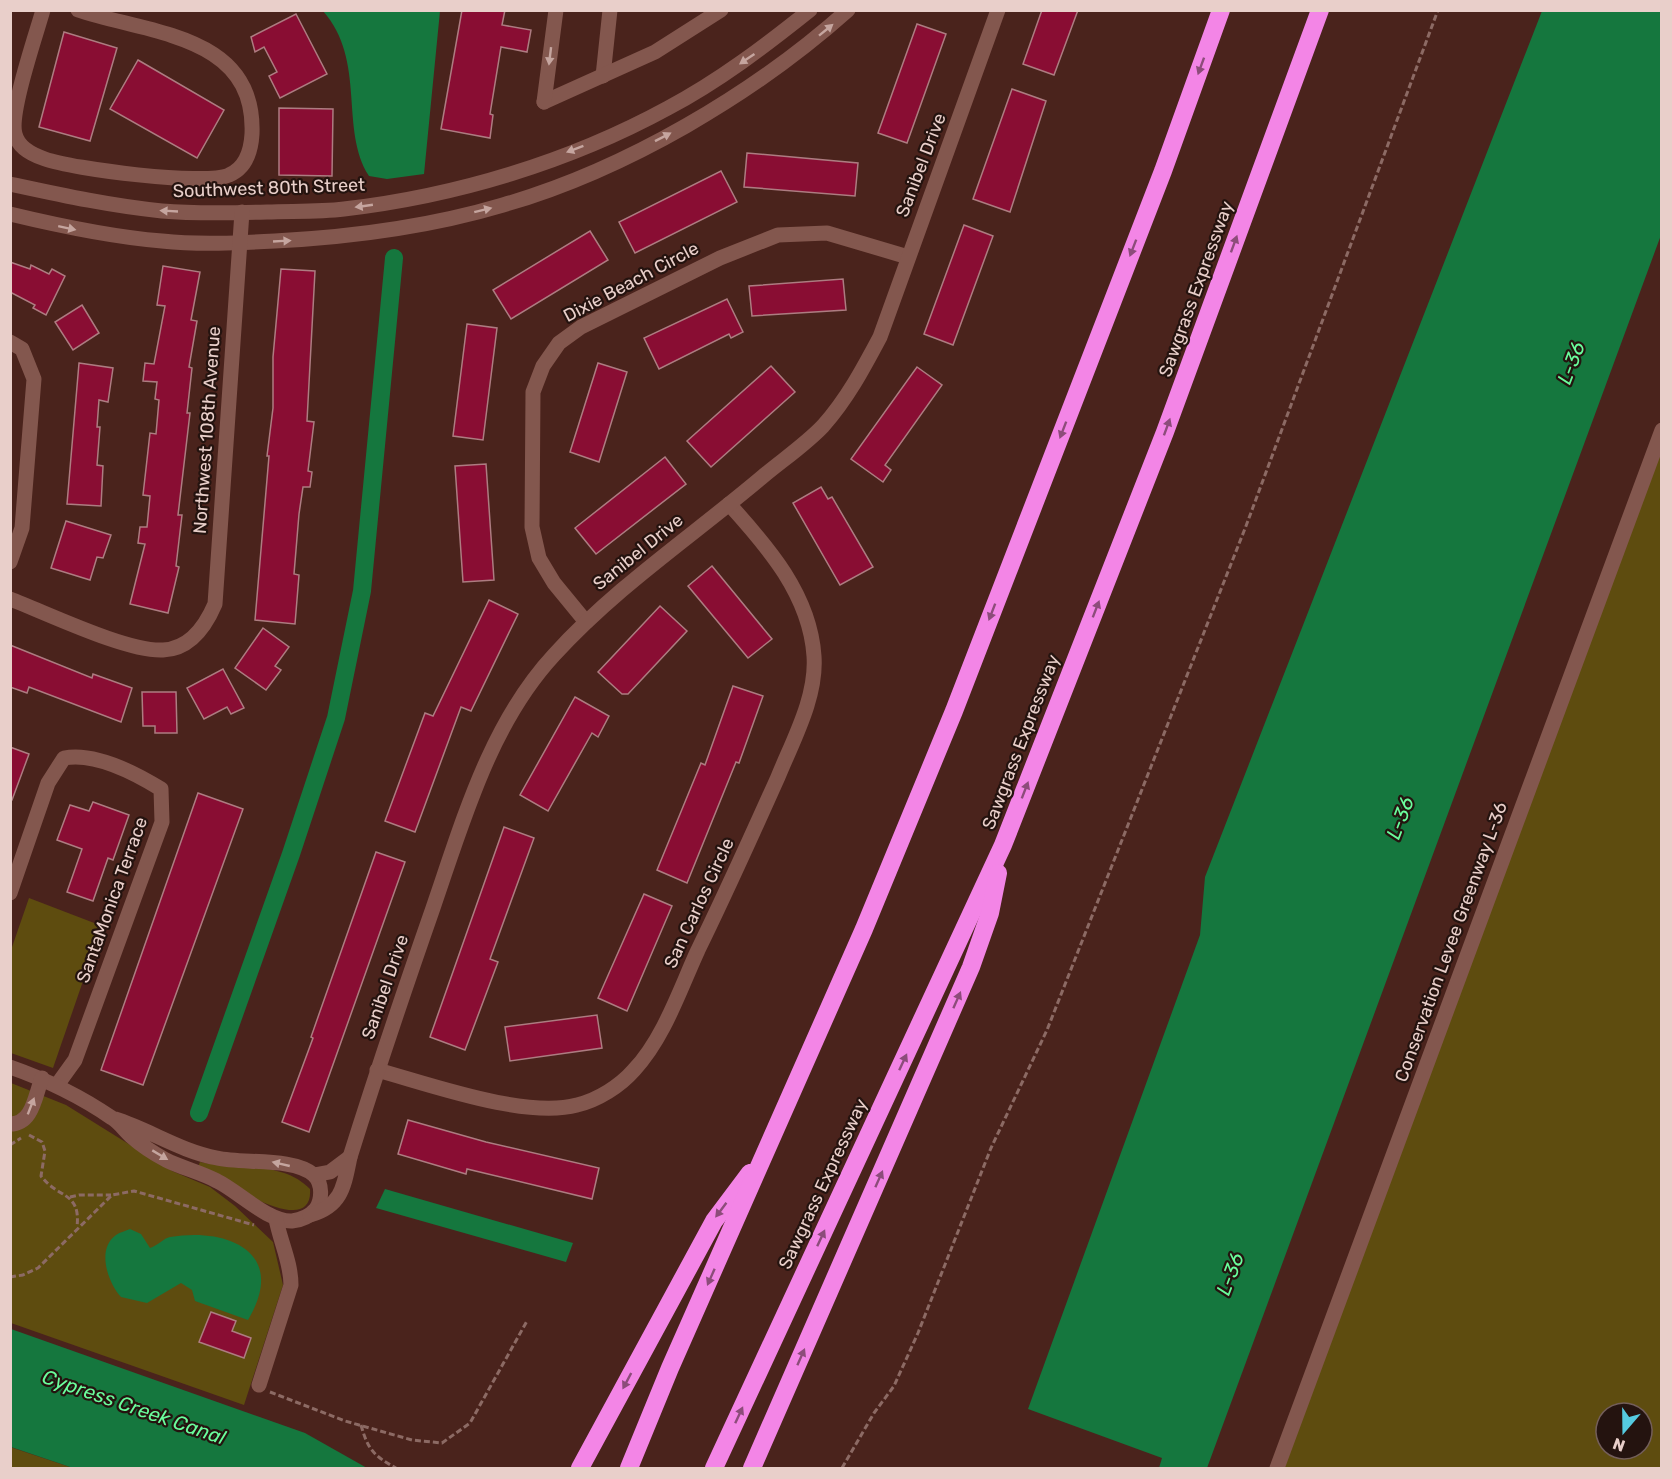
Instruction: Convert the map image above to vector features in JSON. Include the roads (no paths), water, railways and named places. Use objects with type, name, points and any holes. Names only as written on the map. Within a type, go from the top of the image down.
[{"type":"highway","points":[[629,1468],[670,1368],[770,1147],[864,929],[958,700],[1163,171],[1221,10]]},
{"type":"highway","name":"Sawgrass Expressway","points":[[714,1468],[1003,845],[1166,432],[1320,10]]},
{"type":"highway","points":[[752,1468],[971,968],[990,913],[1003,845]]},
{"type":"highway","points":[[580,1468],[714,1221],[770,1147]]},
{"type":"street","points":[[43,10],[15,114],[15,134],[23,148],[45,159],[101,170],[162,176],[211,179],[230,175],[243,166],[251,148],[252,121],[246,92],[233,69],[212,52],[189,40],[78,10]]},
{"type":"street","points":[[556,10],[544,102],[655,52],[721,10]]},
{"type":"street","points":[[603,76],[610,10]]},
{"type":"street","name":"Southwest 80th Street","points":[[10,184],[77,199],[164,211],[242,212],[342,209],[422,197],[498,178],[586,145],[667,108],[750,58],[810,10]]},
{"type":"street","points":[[10,214],[69,229],[163,242],[239,243],[343,238],[426,224],[515,201],[598,170],[671,133],[764,77],[848,10]]},
{"type":"street","name":"Sanibel Drive","points":[[277,1226],[327,1210],[336,1201],[345,1182],[350,1157],[377,1070],[467,810],[491,753],[520,700],[552,657],[586,622],[645,568],[729,504],[821,427],[855,385],[880,337],[998,10]]},
{"type":"street","name":"Northwest 108th Avenue","points":[[10,599],[138,648],[165,651],[189,641],[206,626],[215,604],[242,212]]},
{"type":"street","name":"Dixie Beach Circle","points":[[586,622],[554,583],[539,558],[532,527],[533,392],[543,366],[559,343],[581,327],[750,243],[778,235],[827,233],[908,257]]},
{"type":"street","points":[[10,562],[22,528],[34,380],[16,345]]},
{"type":"street","name":"Conservation Levee Greenway L-36","points":[[1277,1468],[1662,430]]},
{"type":"street","name":"San Carlos Circle","points":[[377,1070],[473,1096],[537,1108],[576,1106],[608,1092],[634,1070],[654,1042],[743,857],[800,725],[811,691],[815,657],[807,619],[771,550],[729,504]]},
{"type":"street","name":"SantaMonica Terrace","points":[[10,893],[48,783],[64,758],[77,755],[98,761],[145,779],[160,789],[162,822],[75,1060],[57,1085]]},
{"type":"street","points":[[10,1067],[57,1085],[115,1119],[191,1152],[218,1159],[265,1161],[305,1170],[314,1175],[330,1172],[350,1157]]},
{"type":"street","points":[[10,1124],[24,1121],[31,1112],[42,1078]]},
{"type":"street","points":[[115,1119],[133,1138],[165,1159],[217,1181],[277,1226],[291,1271],[291,1285],[259,1385]]},
{"type":"street","points":[[310,1215],[319,1203],[321,1193],[314,1175]]},
{"type":"water","points":[[323,11],[440,11],[424,174],[387,179],[369,176],[360,157],[355,137],[345,51]]},
{"type":"water","name":"L-36","points":[[1542,11],[1661,11],[1661,235],[1207,1468],[1159,1468],[1162,1458],[1028,1409],[1200,935],[1205,877]]},
{"type":"water","points":[[385,1189],[573,1243],[566,1262],[376,1208]]},
{"type":"water","points":[[130,1229],[141,1234],[150,1248],[168,1238],[192,1235],[213,1236],[231,1241],[246,1250],[256,1262],[261,1277],[259,1297],[248,1320],[195,1301],[192,1290],[181,1283],[147,1303],[121,1297],[108,1275],[105,1257],[110,1241],[118,1234]]},
{"type":"water","name":"Cypress Creek Canal","points":[[11,1329],[305,1433],[367,1468],[73,1468],[11,1447]]},
{"type":"waterway","points":[[199,1113],[291,854],[336,718],[362,591],[394,258]]}]
